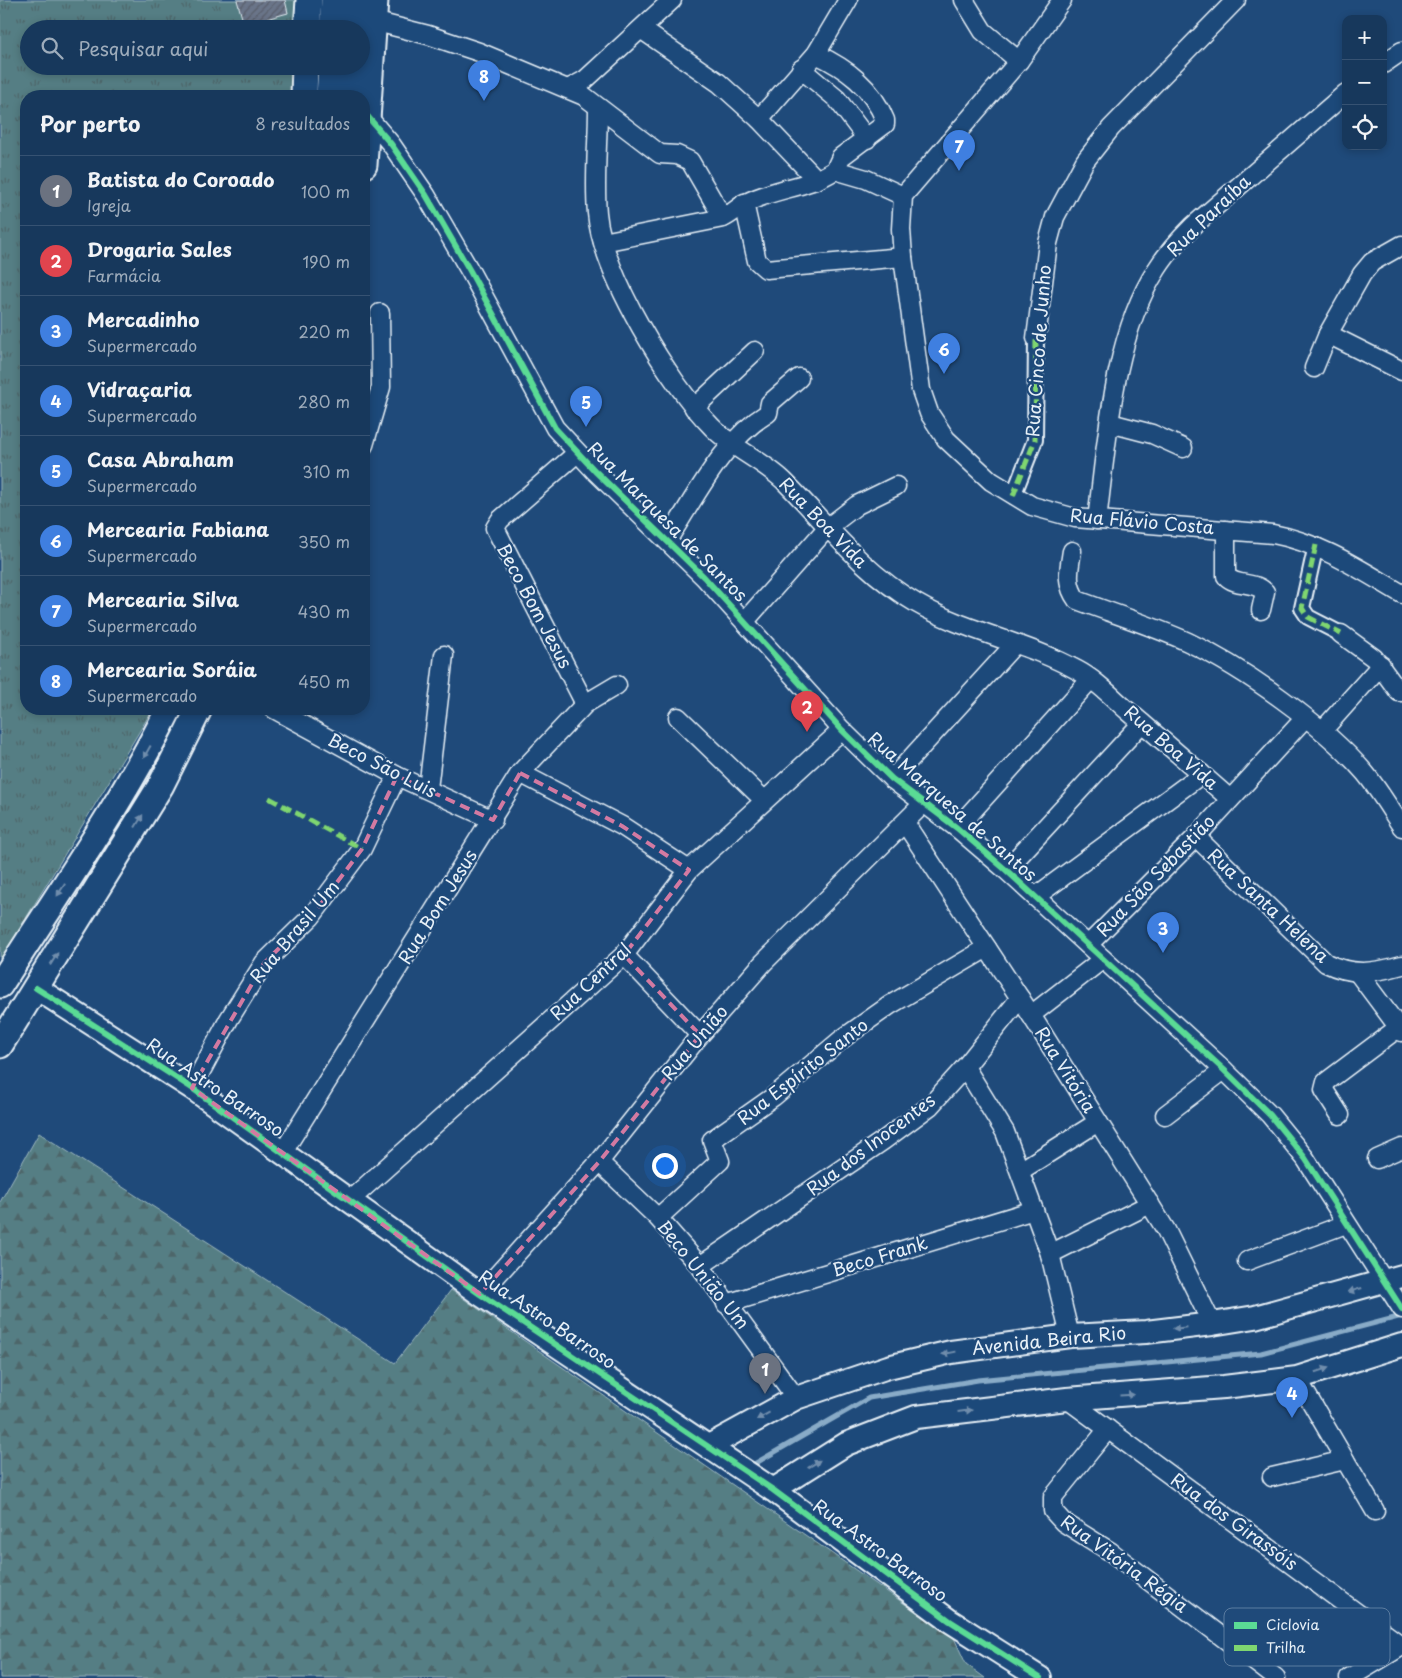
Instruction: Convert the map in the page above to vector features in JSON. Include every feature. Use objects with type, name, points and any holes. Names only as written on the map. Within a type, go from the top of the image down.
[{"type":"main road","points":[[308,20],[309,0]]},
{"type":"main road","points":[[333,20],[334,0]]},
{"type":"main road","points":[[352,0],[366,16]]},
{"type":"main road","points":[[304,90],[305,75]]},
{"type":"main road","points":[[329,90],[330,75]]},
{"type":"main road","points":[[347,90],[348,75]]},
{"type":"main road","points":[[367,75],[367,90]]},
{"type":"main road","points":[[0,985],[108,818],[149,750],[166,715]]},
{"type":"main road","points":[[0,1045],[161,785],[196,715]]},
{"type":"street","points":[[568,89],[586,80],[672,0]]},
{"type":"street","points":[[758,119],[816,54],[848,0]]},
{"type":"street","points":[[964,0],[983,31],[1019,61]]},
{"type":"street","points":[[835,170],[866,179],[903,196],[1019,61],[1062,0]]},
{"type":"street","name":"Rua Cinco de Junho","points":[[1013,496],[1035,440],[1036,338],[1048,243],[1054,217],[1084,161],[1111,128],[1236,0]]},
{"type":"street","points":[[366,16],[479,52],[584,96],[660,154],[677,155],[690,161],[723,218]]},
{"type":"street","points":[[641,29],[719,83],[758,119],[817,180]]},
{"type":"street","points":[[1387,61],[1402,51]]},
{"type":"street","points":[[603,242],[723,218],[735,212],[744,203],[780,190],[817,180],[835,170],[841,157],[867,140],[885,124],[883,116],[858,78],[840,65],[816,54]]},
{"type":"street","points":[[801,69],[837,99],[867,140]]},
{"type":"street","name":"Rua Paraíba","points":[[1097,520],[1117,380],[1131,325],[1141,298],[1156,270],[1174,245],[1193,226],[1342,96]]},
{"type":"street","name":"Rua Boa Vida","points":[[598,108],[597,212],[603,242],[626,297],[652,346],[682,394],[694,408],[730,444],[778,475],[866,569],[915,602],[967,627],[1067,665],[1090,679],[1230,799]]},
{"type":"street","name":"Rua Marquesa de Santos","points":[[370,119],[391,144],[426,195],[470,271],[555,428],[577,453],[668,539],[745,621],[842,730],[892,779],[957,828],[1006,870],[1224,1070],[1288,1136],[1306,1158],[1346,1224],[1393,1279],[1400,1305]]},
{"type":"street","name":"Rua Flávio Costa","points":[[903,196],[901,229],[903,257],[920,390],[929,413],[946,439],[991,481],[1032,506],[1054,513],[1097,520],[1273,534],[1316,545],[1402,594]]},
{"type":"street","points":[[744,203],[757,262],[766,269],[903,257]]},
{"type":"street","points":[[1314,368],[1328,334],[1362,274],[1372,262],[1402,245]]},
{"type":"street","points":[[370,425],[381,387],[380,313]]},
{"type":"street","points":[[1328,334],[1402,371]]},
{"type":"street","points":[[694,408],[755,350]]},
{"type":"street","points":[[668,539],[730,444],[757,420],[768,413],[770,403],[799,378]]},
{"type":"street","points":[[1110,423],[1152,434],[1183,448]]},
{"type":"street","name":"Beco Bom Jesus","points":[[577,453],[500,520],[495,528],[585,704]]},
{"type":"street","points":[[745,621],[828,528],[857,505],[896,486]]},
{"type":"street","points":[[1226,530],[1226,576],[1230,580],[1264,590],[1266,592],[1261,610]]},
{"type":"street","points":[[1316,545],[1302,608],[1308,617],[1341,634],[1381,665],[1399,692],[1402,692]]},
{"type":"street","points":[[1072,551],[1068,580],[1071,591],[1077,600],[1188,642],[1246,676],[1322,731],[1366,774],[1402,827]]},
{"type":"street","points":[[892,779],[1015,644]]},
{"type":"street","points":[[428,790],[444,655]]},
{"type":"street","points":[[1322,731],[1381,665]]},
{"type":"street","points":[[957,828],[1090,679]]},
{"type":"street","name":"Rua Bom Jesus","points":[[283,1152],[493,820],[520,773],[585,704],[617,684]]},
{"type":"street","name":"Beco São Luis","points":[[285,715],[397,776],[493,820]]},
{"type":"street","points":[[678,717],[764,800]]},
{"type":"street","name":"Rua São Sebastião","points":[[1088,945],[1196,837],[1305,718]]},
{"type":"street","points":[[1006,870],[1142,723]]},
{"type":"street","name":"Rua Central","points":[[349,1201],[624,955],[689,870],[842,730]]},
{"type":"street","points":[[520,773],[622,826],[689,870]]},
{"type":"street","points":[[1035,897],[1202,774]]},
{"type":"street","name":"Rua Brasil Um","points":[[192,1088],[264,963],[311,917],[362,849],[397,776]]},
{"type":"street","name":"Rua União","points":[[480,1294],[599,1162],[700,1035],[763,962],[923,804]]},
{"type":"street","name":"Rua Vitória","points":[[905,823],[1031,1014],[1150,1204],[1180,1256],[1212,1324]]},
{"type":"street","name":"Rua Santa Helena","points":[[1196,837],[1326,963],[1339,969],[1358,973],[1382,971],[1402,965]]},
{"type":"street","name":"Rua Espírito Santo","points":[[658,1218],[720,1161],[712,1140],[773,1097],[842,1040],[882,1011],[987,948]]},
{"type":"street","points":[[624,955],[700,1035]]},
{"type":"street","points":[[1031,1014],[1103,959]]},
{"type":"street","points":[[1340,1115],[1324,1090],[1326,1082],[1400,1030],[1358,973]]},
{"type":"street","name":"Rua Astro Barroso","points":[[36,988],[192,1088],[480,1294],[709,1446],[773,1490],[950,1621],[1040,1678]]},
{"type":"street","name":"Rua dos Inocentes","points":[[700,1266],[884,1140],[930,1106],[1020,998]]},
{"type":"street","points":[[964,1067],[995,1114],[1020,1171],[1050,1254],[1070,1336]]},
{"type":"street","points":[[1165,1115],[1224,1070]]},
{"type":"street","points":[[1020,1171],[1098,1122]]},
{"type":"street","points":[[1377,1159],[1402,1148]]},
{"type":"street","name":"Beco União Um","points":[[599,1162],[658,1218],[700,1266],[726,1304],[758,1342],[796,1398]]},
{"type":"street","points":[[1050,1254],[1150,1204]]},
{"type":"street","name":"Beco Frank","points":[[726,1304],[1034,1210]]},
{"type":"street","points":[[1247,1261],[1346,1224]]},
{"type":"street","name":"Avenida Beira Rio","points":[[709,1446],[796,1398],[888,1366],[950,1352],[1070,1336],[1146,1332],[1255,1317],[1393,1279]]},
{"type":"street","points":[[773,1490],[846,1444],[880,1429],[916,1417],[1067,1399],[1224,1387],[1297,1378],[1402,1346]]},
{"type":"street","points":[[1297,1378],[1375,1512]]},
{"type":"street","name":"Rua dos Girassóis","points":[[1067,1399],[1350,1608]]},
{"type":"street","name":"Rua Vitória Régia","points":[[1108,1430],[1053,1497],[1054,1511],[1063,1522],[1111,1552],[1224,1638]]},
{"type":"street","points":[[1272,1477],[1345,1460]]},
{"type":"street","name":"Rua dos Girassóis","points":[[1390,1637],[1402,1646]]},
{"type":"street","points":[[1390,1653],[1402,1646]]},
{"type":"street","name":"Rua Vitória Régia","points":[[1260,1666],[1276,1678]]},
{"type":"street","points":[[1349,1678],[1369,1666]]},
{"type":"highlighted area","points":[[520,773],[622,826],[689,870],[624,955],[700,1035],[599,1162],[480,1294],[192,1088],[264,963],[311,917],[362,849],[397,776],[493,820]]},
{"type":"green space","points":[[0,0],[298,0],[297,20],[20,20],[20,75],[293,75],[292,90],[20,90],[20,715],[149,715],[0,961]]},
{"type":"green space","points":[[39,1133],[395,1363],[451,1290],[954,1638],[966,1664],[985,1678],[0,1678],[0,1202]]},
{"type":"building","points":[[237,0],[285,0],[288,13],[262,20],[243,20]]},
{"type":"waterway","points":[[749,1467],[869,1398],[978,1380],[1261,1353],[1402,1316]]},
{"type":"marked path","points":[[1013,496],[1035,440],[1036,338]]},
{"type":"marked path","points":[[1316,545],[1302,608],[1308,617],[1341,634]]},
{"type":"marked path","points":[[269,798],[362,849]]},
{"type":"cycle path","points":[[370,119],[391,144],[426,195],[470,271],[555,428],[595,471],[704,577],[842,730],[892,779],[957,828],[1006,870],[1224,1070],[1270,1115],[1305,1158],[1402,1309]]},
{"type":"cycle path","points":[[36,988],[192,1088],[480,1294],[773,1490],[950,1621],[1040,1678]]},
{"type":"place","name":"Mercearia Soráia","points":[[484,101]]},
{"type":"place","name":"Mercearia Silva","points":[[959,171]]},
{"type":"place","name":"Mercearia Fabiana","points":[[944,374]]},
{"type":"place","name":"Casa Abraham","points":[[586,427]]},
{"type":"place","name":"Drogaria Sales","points":[[807,732]]},
{"type":"place","name":"Mercadinho","points":[[1163,953]]},
{"type":"place","name":"Batista do Coroado","points":[[765,1394]]},
{"type":"place","name":"Vidraçaria","points":[[1292,1418]]}]
